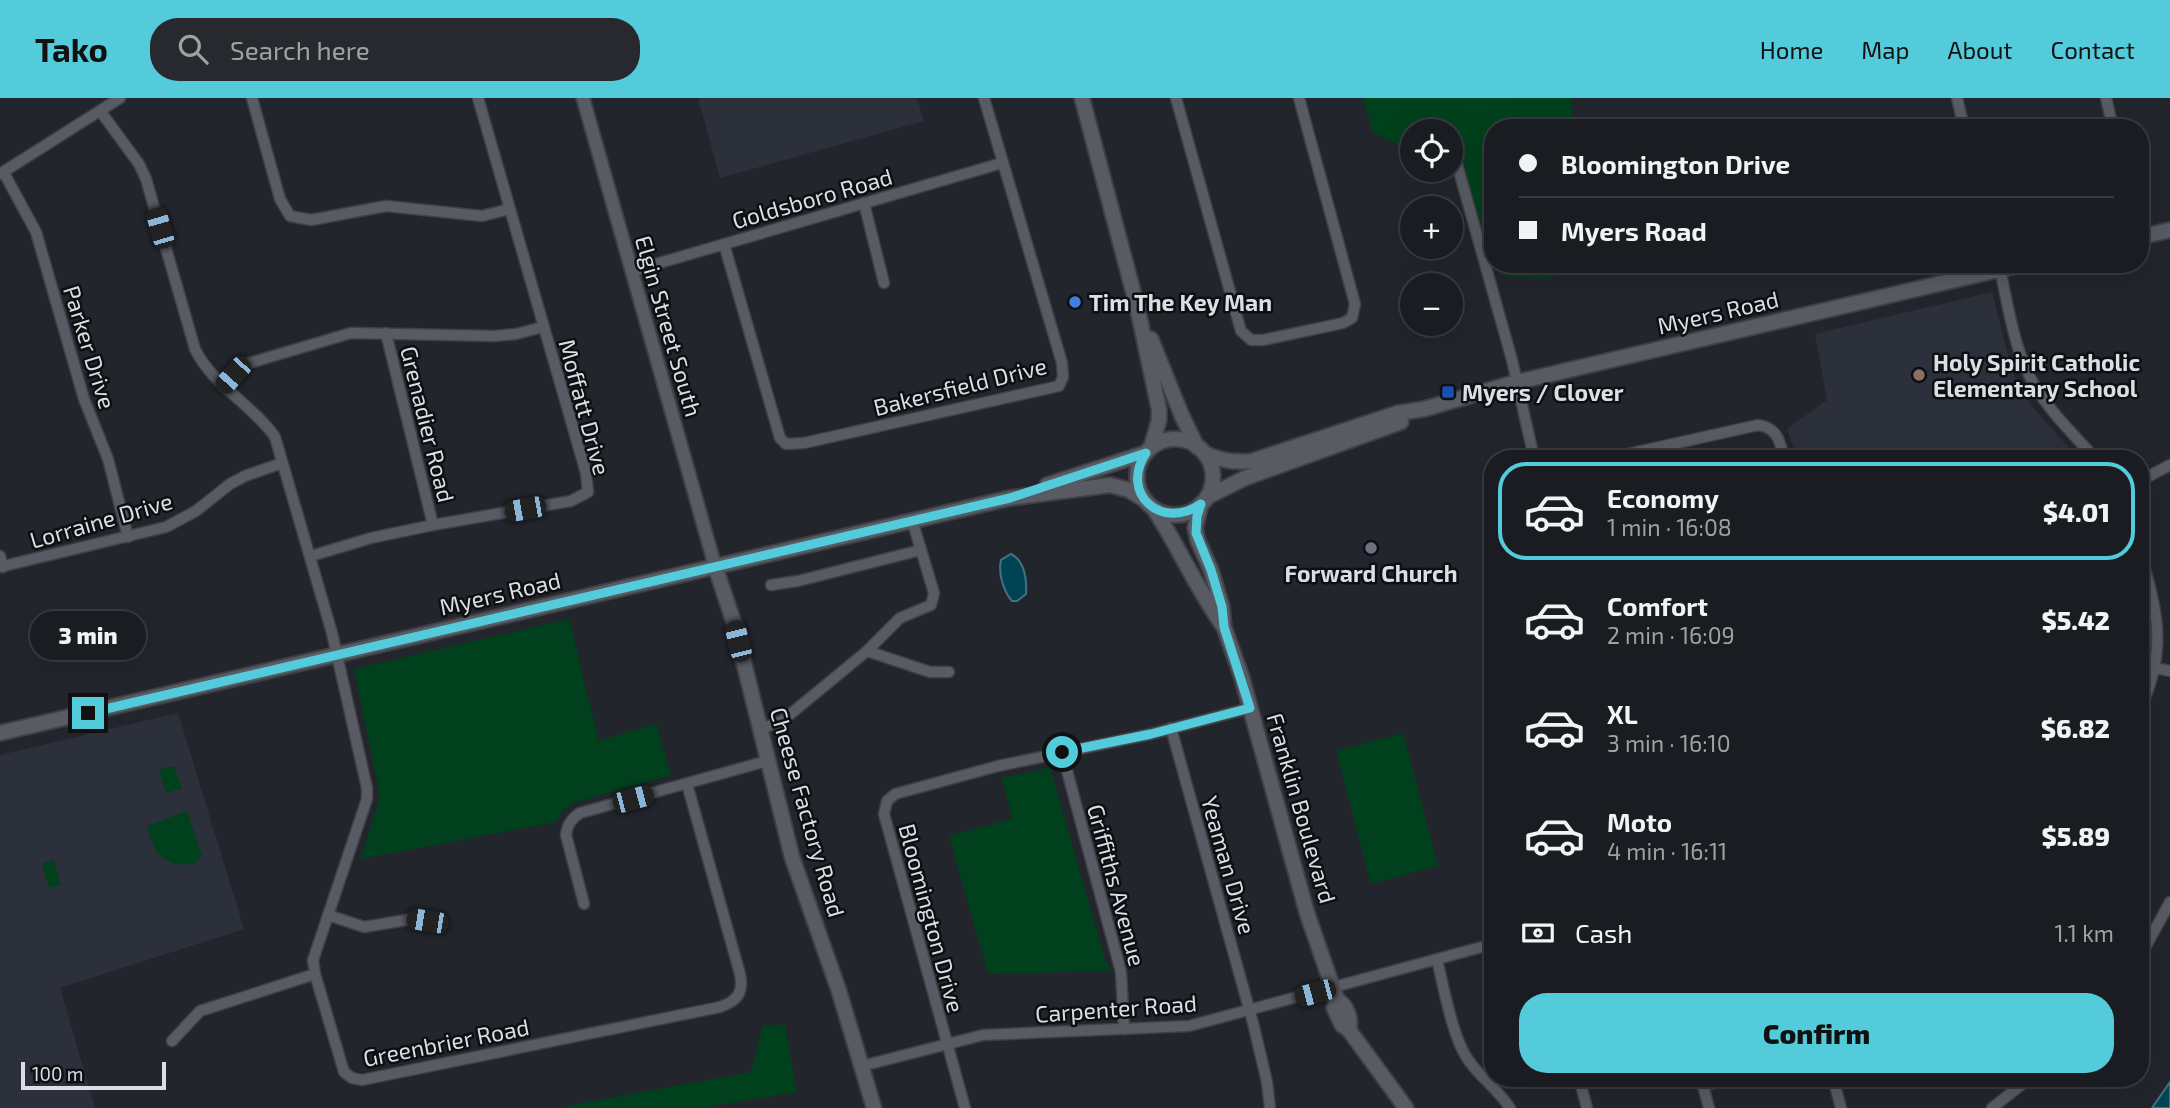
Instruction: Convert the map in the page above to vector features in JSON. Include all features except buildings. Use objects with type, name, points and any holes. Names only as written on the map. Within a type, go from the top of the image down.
[{"type":"main road","points":[[1082,98],[1137,306],[1159,409],[1160,420],[1137,471],[1139,491],[1149,504],[1165,513],[1178,514],[1191,511],[1204,501],[1213,475],[1210,463],[1182,416],[1137,306]]},
{"type":"main road","points":[[2149,235],[2170,230]]},
{"type":"main road","name":"Myers Road","points":[[1200,450],[1217,459],[1252,461],[1398,413],[1424,409],[1517,382],[1974,273]]},
{"type":"main road","name":"Myers Road","points":[[1204,501],[1245,478],[1401,422],[1424,409]]},
{"type":"main road","points":[[1148,450],[1161,442],[1174,439],[1186,441],[1200,450]]},
{"type":"main road","name":"Myers Road","points":[[1010,498],[1148,450]]},
{"type":"main road","name":"Myers Road","points":[[0,733],[1010,498],[1110,485],[1129,490],[1149,504]]},
{"type":"main road","name":"Franklin Boulevard","points":[[1204,501],[1197,516],[1196,533],[1222,607],[1224,627],[1250,708],[1307,913],[1335,994],[1351,1020],[1349,1030],[1406,1108]]},
{"type":"main road","name":"Franklin Boulevard","points":[[1149,504],[1174,539],[1224,627]]},
{"type":"main road","name":"Cheese Factory Road","points":[[715,566],[734,623],[784,829],[803,892],[839,991],[874,1108]]},
{"type":"street","points":[[2,174],[120,98]]},
{"type":"street","points":[[252,98],[281,199],[290,216],[311,220],[386,206],[482,216],[509,209]]},
{"type":"street","name":"Moffatt Drive","points":[[311,556],[371,538],[571,501],[587,492],[586,473],[478,98]]},
{"type":"street","name":"Elgin Street South","points":[[583,98],[715,566]]},
{"type":"street","name":"Bakersfield Drive","points":[[724,244],[780,438],[786,444],[804,443],[1059,386],[1063,377],[1062,363],[984,98]]},
{"type":"street","points":[[1176,98],[1241,331],[1251,340],[1263,341],[1343,323],[1352,318],[1355,304],[1298,98]]},
{"type":"street","points":[[1957,98],[1962,119]]},
{"type":"street","points":[[2106,98],[2111,119]]},
{"type":"street","name":"Greenbrier Road","points":[[101,112],[139,164],[146,179],[195,349],[209,373],[266,424],[275,437],[337,654],[368,793],[364,812],[315,951],[315,974],[344,1072],[357,1080],[729,1004],[740,994],[740,974],[687,784]]},
{"type":"street","name":"Goldsboro Road","points":[[632,271],[1002,163]]},
{"type":"street","name":"Parker Drive","points":[[2,174],[36,232],[84,399],[108,459],[128,537]]},
{"type":"street","points":[[1462,182],[1484,262]]},
{"type":"street","points":[[864,203],[884,284]]},
{"type":"street","points":[[1487,273],[1517,382],[1532,450]]},
{"type":"street","points":[[2000,273],[2028,373],[2048,404],[2088,450]]},
{"type":"street","points":[[223,386],[246,364],[351,333],[495,337],[543,327]]},
{"type":"street","name":"Grenadier Road","points":[[386,333],[433,525]]},
{"type":"street","points":[[1669,450],[1758,425],[1771,429],[1776,434],[1781,450]]},
{"type":"street","name":"Lorraine Drive","points":[[1,567],[166,527],[181,520],[230,484],[282,463]]},
{"type":"street","points":[[2149,476],[2170,466]]},
{"type":"street","points":[[760,729],[782,721],[867,651],[900,618],[931,605],[934,593],[912,520]]},
{"type":"street","points":[[771,585],[798,581],[921,550]]},
{"type":"street","points":[[0,555],[1,567]]},
{"type":"street","points":[[2149,582],[2158,620],[2155,668],[2149,684]]},
{"type":"street","points":[[867,651],[930,672],[949,672]]},
{"type":"street","points":[[2155,668],[2170,671]]},
{"type":"street","name":"Bloomington Drive","points":[[947,1043],[884,814],[887,801],[895,794],[998,766],[1171,729],[1250,708]]},
{"type":"street","name":"Yeaman Drive","points":[[1171,729],[1250,1011],[1267,1082],[1269,1108]]},
{"type":"street","name":"Griffiths Avenue","points":[[1062,752],[1122,972],[1124,1029]]},
{"type":"street","points":[[584,904],[566,835],[574,817],[580,813],[767,761]]},
{"type":"street","points":[[2149,940],[2170,902]]},
{"type":"street","points":[[328,915],[364,927],[412,919],[442,924]]},
{"type":"street","name":"Carpenter Road","points":[[862,1066],[983,1035],[1189,1027],[1250,1011],[1335,994],[1484,947]]},
{"type":"street","points":[[1437,960],[1460,1046],[1469,1062],[1484,1078]]},
{"type":"street","points":[[172,1041],[200,1011],[315,974]]},
{"type":"street","points":[[947,1043],[965,1108]]},
{"type":"street","points":[[1493,1087],[1510,1108]]},
{"type":"street","points":[[1581,1087],[1587,1108]]},
{"type":"street","points":[[1703,1087],[1709,1108]]},
{"type":"street","points":[[1835,1087],[1841,1108]]},
{"type":"street","points":[[1992,1108],[2019,1087]]},
{"type":"shaded area","points":[[698,98],[917,98],[924,121],[720,178]]},
{"type":"shaded area","name":"Holy Spirit Catholic Elementary School","points":[[1992,292],[2016,380],[2031,405],[2071,450],[1794,450],[1787,429],[1827,400],[1815,334]]},
{"type":"shaded area","points":[[178,713],[244,929],[60,988],[95,1108],[0,1108],[0,755]]},
{"type":"green space","points":[[1363,98],[1571,98],[1572,119],[1484,119],[1484,237],[1458,182],[1463,182],[1463,119],[1400,119],[1400,146],[1373,133]]},
{"type":"green space","points":[[1500,273],[1561,273],[1547,279],[1501,276]]},
{"type":"green space","points":[[569,619],[599,741],[656,723],[671,775],[573,803],[563,810],[556,822],[361,859],[380,796],[354,669]]},
{"type":"green space","points":[[1403,733],[1438,866],[1371,884],[1336,751]]},
{"type":"green space","points":[[174,767],[182,788],[166,793],[159,771]]},
{"type":"green space","points":[[1050,767],[1105,959],[1111,971],[988,974],[949,836],[1013,818],[1001,778]]},
{"type":"green space","points":[[187,811],[202,856],[193,864],[174,863],[156,851],[147,826]]},
{"type":"green space","points":[[54,860],[61,885],[49,888],[42,863]]},
{"type":"green space","points":[[785,1024],[797,1092],[714,1108],[556,1108],[751,1072],[763,1026]]},
{"type":"water","points":[[1011,554],[1019,561],[1025,577],[1026,594],[1017,601],[1012,601],[1009,597],[1001,576],[1001,560]]},
{"type":"water","points":[[2170,1082],[2170,1108],[2152,1108]]},
{"type":"place","name":"Tim The Key Man","points":[[1075,302]]},
{"type":"place","name":"Holy Spirit Catholic Elementary School","points":[[1919,375]]},
{"type":"place","name":"Myers / Clover","points":[[1448,392]]},
{"type":"place","name":"Forward Church","points":[[1371,548]]},
{"type":"route","points":[[88,713],[1010,498],[1146,453],[1137,471],[1139,491],[1144,500],[1165,513],[1178,514],[1191,511],[1201,504],[1196,533],[1211,570],[1222,607],[1224,627],[1250,708],[1151,734],[1062,752]]}]
